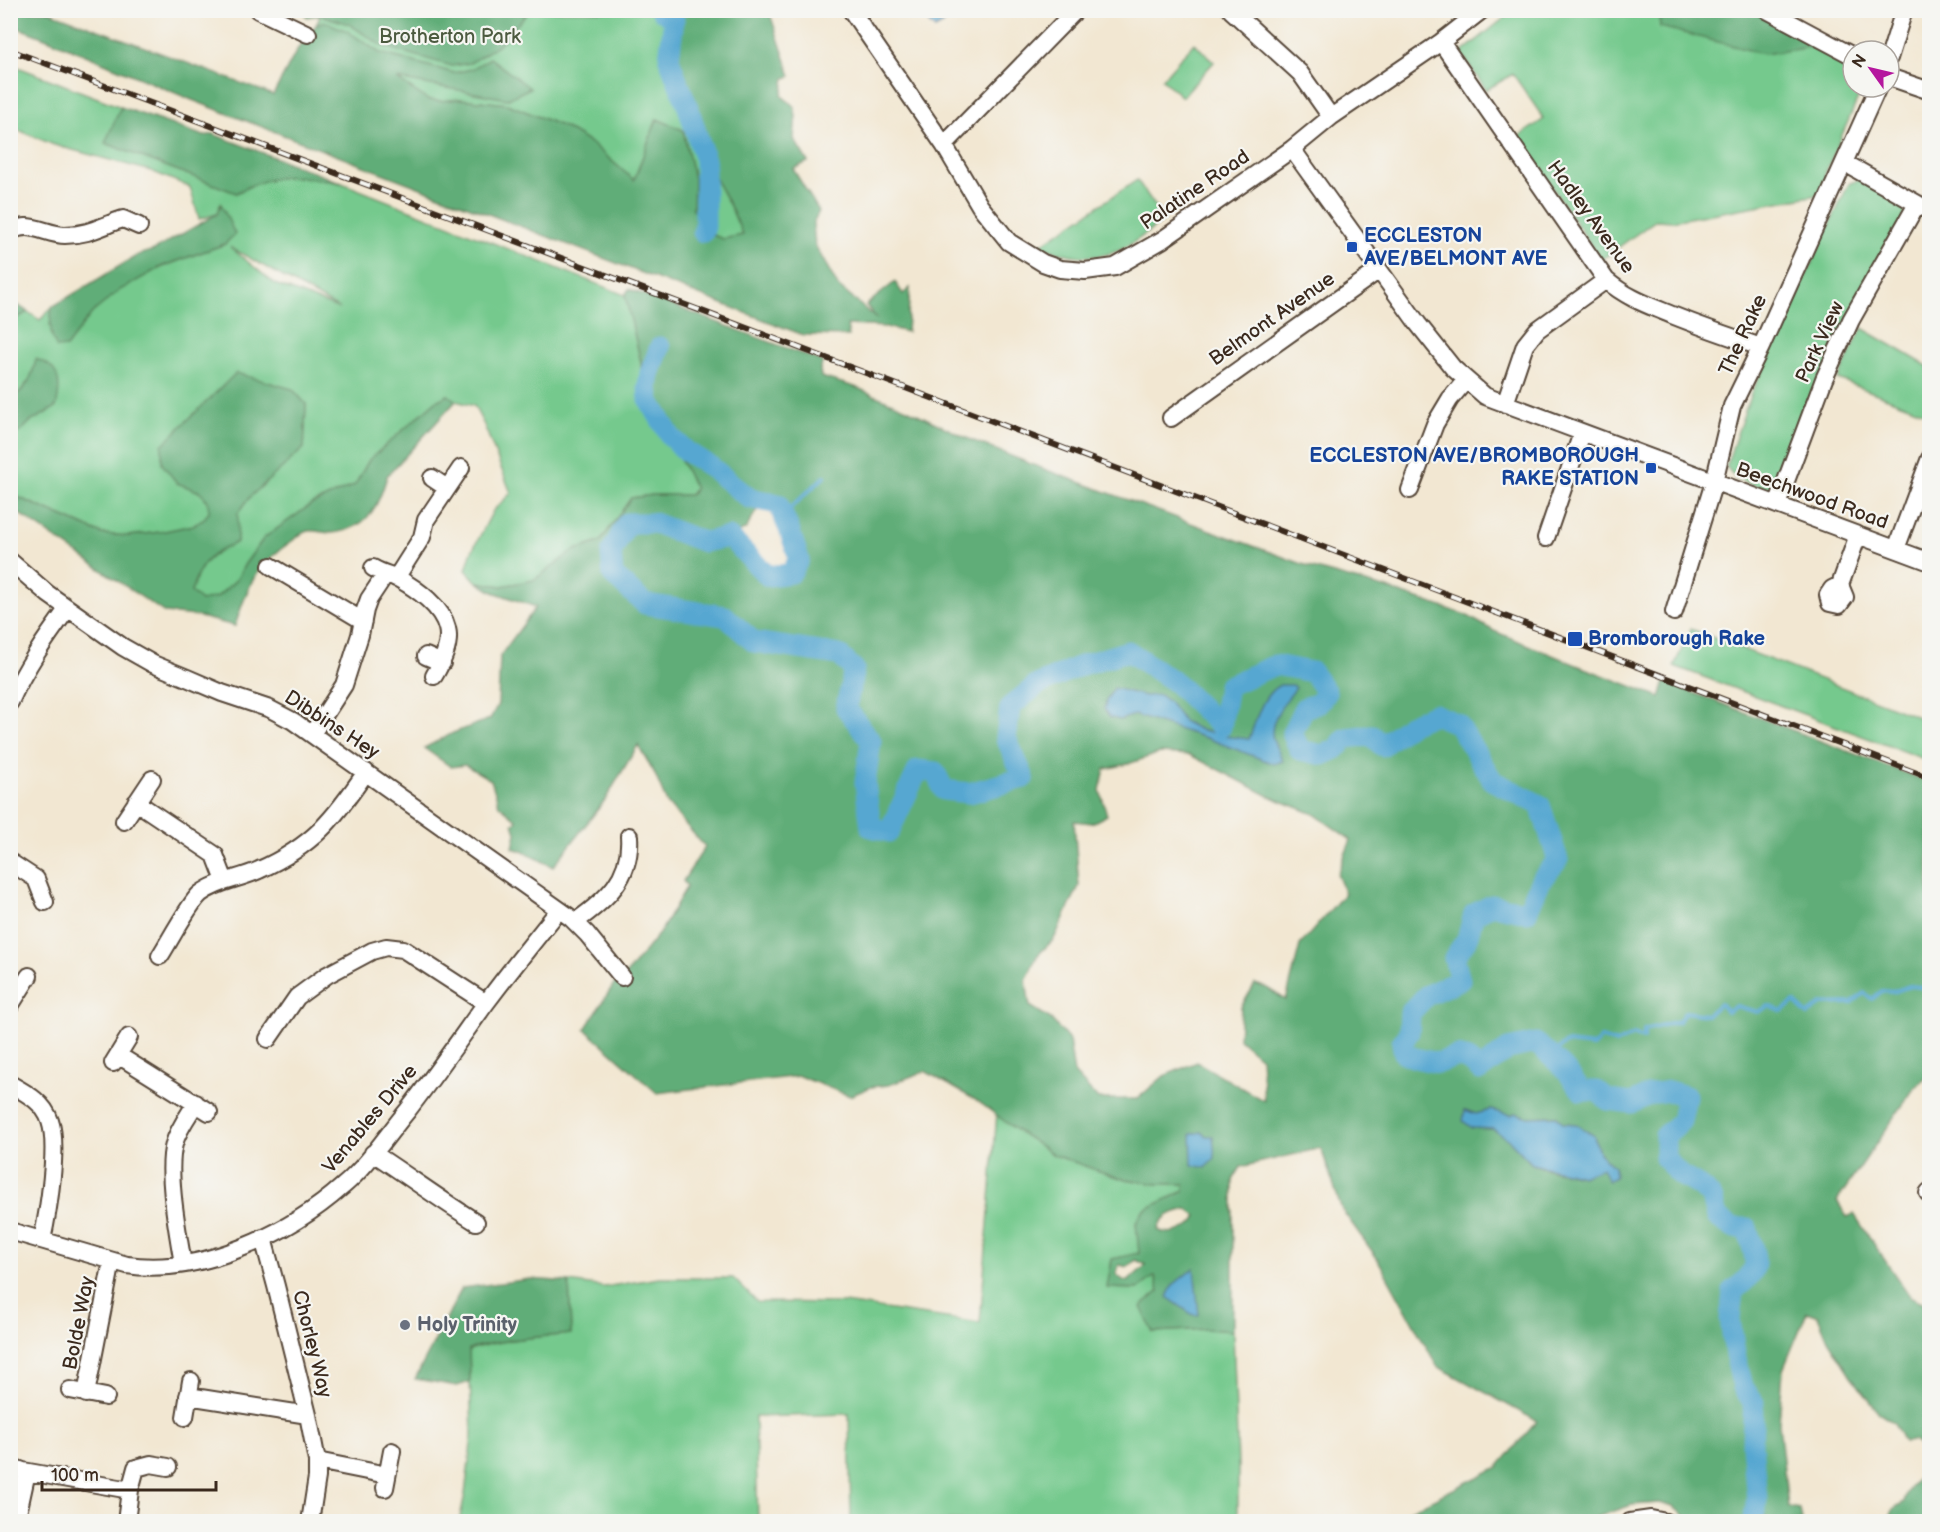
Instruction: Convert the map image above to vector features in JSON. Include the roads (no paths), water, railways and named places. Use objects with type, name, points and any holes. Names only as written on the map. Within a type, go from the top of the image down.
[{"type":"street","points":[[258,10],[308,34]]},
{"type":"street","name":"Palatine Road","points":[[851,10],[944,145],[980,206],[1009,242],[1043,263],[1060,269],[1085,271],[1115,267],[1162,240],[1292,149],[1331,117],[1441,42],[1482,10]]},
{"type":"street","points":[[944,145],[1076,10]]},
{"type":"street","points":[[1231,10],[1300,73],[1331,117]]},
{"type":"street","points":[[1767,10],[1841,50]]},
{"type":"street","points":[[1895,39],[1904,10]]},
{"type":"street","name":"Hadley Avenue","points":[[1441,42],[1606,280],[1621,293],[1637,301],[1706,329],[1761,347]]},
{"type":"street","points":[[1901,82],[1929,92]]},
{"type":"street","name":"The Rake","points":[[1674,612],[1714,482],[1732,406],[1873,99]]},
{"type":"street","name":"Beechwood Road","points":[[1292,149],[1418,324],[1453,368],[1485,396],[1929,562]]},
{"type":"street","points":[[1845,163],[1923,207]]},
{"type":"street","name":"Park View","points":[[1777,505],[1820,389],[1851,320],[1923,207]]},
{"type":"street","points":[[10,232],[21,227],[33,227],[62,235],[91,232],[124,213],[139,226]]},
{"type":"street","name":"Belmont Avenue","points":[[1171,418],[1193,409],[1379,270]]},
{"type":"street","points":[[1505,404],[1525,345],[1538,330],[1606,280]]},
{"type":"street","points":[[1410,490],[1435,424],[1450,399],[1466,380]]},
{"type":"street","points":[[1546,538],[1582,433]]},
{"type":"street","points":[[1896,549],[1929,458]]},
{"type":"street","points":[[312,734],[344,685],[356,651],[369,599],[385,574],[422,537],[426,520],[461,468]]},
{"type":"street","points":[[432,478],[447,488]]},
{"type":"street","points":[[1840,585],[1858,534]]},
{"type":"street","name":"Dibbins Hey","points":[[10,561],[68,608],[123,647],[153,664],[222,693],[270,709],[293,721],[575,922],[622,976]]},
{"type":"street","points":[[271,566],[363,621]]},
{"type":"street","points":[[385,574],[427,599],[441,614],[447,628],[447,640],[438,670],[426,656]]},
{"type":"street","points":[[278,590],[286,575]]},
{"type":"street","points":[[10,702],[20,680],[43,642],[68,608]]},
{"type":"street","points":[[145,946],[164,959],[199,895],[225,881],[257,871],[283,859],[308,843],[345,802],[366,772]]},
{"type":"street","points":[[124,821],[152,778]]},
{"type":"street","points":[[136,802],[215,855],[225,881]]},
{"type":"street","points":[[575,922],[617,886],[635,845]]},
{"type":"street","points":[[10,862],[36,879],[45,903]]},
{"type":"street","name":"Venables Drive","points":[[10,1231],[144,1268],[183,1264],[238,1249],[290,1224],[316,1208],[345,1185],[373,1153],[440,1069],[486,1003],[559,910]]},
{"type":"street","points":[[268,1039],[297,997],[327,975],[372,951],[386,947],[403,950],[486,1003]]},
{"type":"street","points":[[10,1006],[29,976]]},
{"type":"street","points":[[129,1037],[115,1059],[202,1107],[182,1125],[174,1145],[172,1167],[175,1214],[183,1264]]},
{"type":"street","points":[[10,1084],[37,1100],[50,1120],[53,1144],[51,1185],[42,1240]]},
{"type":"street","points":[[373,1153],[475,1222]]},
{"type":"street","name":"Chorley Way","points":[[263,1238],[308,1415],[317,1461],[317,1477],[310,1521]]},
{"type":"street","name":"Bolde Way","points":[[106,1397],[78,1392],[112,1261]]},
{"type":"street","points":[[185,1418],[189,1389],[308,1415]]},
{"type":"street","points":[[317,1461],[386,1481],[392,1452]]},
{"type":"street","points":[[126,1521],[130,1490],[136,1468],[151,1464],[168,1467]]},
{"type":"street","points":[[16,1521],[19,1469],[130,1490]]},
{"type":"street","points":[[1630,1521],[1651,1519],[1666,1521]]},
{"type":"water","points":[[926,10],[958,11],[951,17],[943,16],[944,24],[935,29],[928,22]]},
{"type":"water","points":[[1280,685],[1293,685],[1296,688],[1275,718],[1273,739],[1283,761],[1274,764],[1206,738],[1134,715],[1120,720],[1109,717],[1104,709],[1114,688],[1145,696],[1160,695],[1170,703],[1183,721],[1198,729],[1249,739],[1268,695]]},
{"type":"water","points":[[1465,1110],[1476,1114],[1490,1110],[1528,1117],[1557,1116],[1563,1123],[1576,1124],[1594,1136],[1599,1153],[1614,1167],[1615,1177],[1608,1181],[1602,1168],[1582,1176],[1532,1164],[1510,1141],[1493,1129],[1472,1128],[1463,1121]]},
{"type":"water","points":[[1201,1132],[1206,1136],[1213,1136],[1215,1158],[1206,1168],[1192,1165],[1191,1134]]},
{"type":"water","points":[[1194,1268],[1199,1315],[1193,1315],[1167,1297],[1173,1285]]},
{"type":"waterway","points":[[661,10],[674,19],[669,59],[705,160],[705,227],[703,232]]},
{"type":"waterway","points":[[660,347],[650,373],[649,400],[671,437],[687,452],[711,467],[749,498],[778,504],[799,559],[791,573],[768,576],[729,537],[704,542],[654,523],[627,523],[611,553],[613,575],[645,604],[725,616],[754,642],[839,655],[854,669],[846,708],[871,741],[865,783],[871,827],[889,832],[918,770],[935,772],[944,790],[969,793],[1024,778],[1006,738],[1010,707],[1037,685],[1082,665],[1128,651],[1176,683],[1221,727],[1228,686],[1275,665],[1312,672],[1326,692],[1319,703],[1304,708],[1292,733],[1300,750],[1323,755],[1336,749],[1346,738],[1372,735],[1382,746],[1409,725],[1434,714],[1458,724],[1493,781],[1540,805],[1558,860],[1541,880],[1527,912],[1492,905],[1474,914],[1467,939],[1454,958],[1460,980],[1427,995],[1410,1013],[1409,1032],[1402,1043],[1404,1053],[1438,1063],[1458,1056],[1468,1060],[1480,1070],[1508,1049],[1536,1043],[1564,1068],[1582,1091],[1597,1091],[1608,1100],[1632,1103],[1651,1094],[1669,1091],[1686,1096],[1681,1121],[1665,1136],[1665,1158],[1680,1175],[1712,1197],[1717,1217],[1733,1228],[1747,1228],[1755,1257],[1750,1276],[1733,1291],[1730,1319],[1743,1387],[1754,1403],[1752,1444],[1757,1500],[1753,1522]]},
{"type":"waterway","points":[[783,515],[825,476]]},
{"type":"waterway","points":[[1550,1055],[1566,1043],[1594,1046],[1601,1038],[1617,1043],[1634,1035],[1644,1038],[1644,1030],[1679,1021],[1685,1012],[1707,1015],[1720,1003],[1727,1012],[1736,1006],[1758,1012],[1769,1006],[1782,1011],[1794,1002],[1808,1015],[1821,1004],[1852,1003],[1864,993],[1872,999],[1882,991],[1893,992],[1910,986],[1930,988]]},
{"type":"railway","points":[[10,50],[1930,778]]},
{"type":"place","name":"ECCLESTON AVE/BELMONT AVE","points":[[1352,247]]},
{"type":"place","name":"ECCLESTON AVE/BROMBOROUGH RAKE STATION","points":[[1651,468]]},
{"type":"place","name":"Bromborough Rake","points":[[1575,639]]},
{"type":"place","name":"Holy Trinity","points":[[405,1325]]},
{"type":"park label","name":"Brotherton Park","points":[[450,37]]}]
